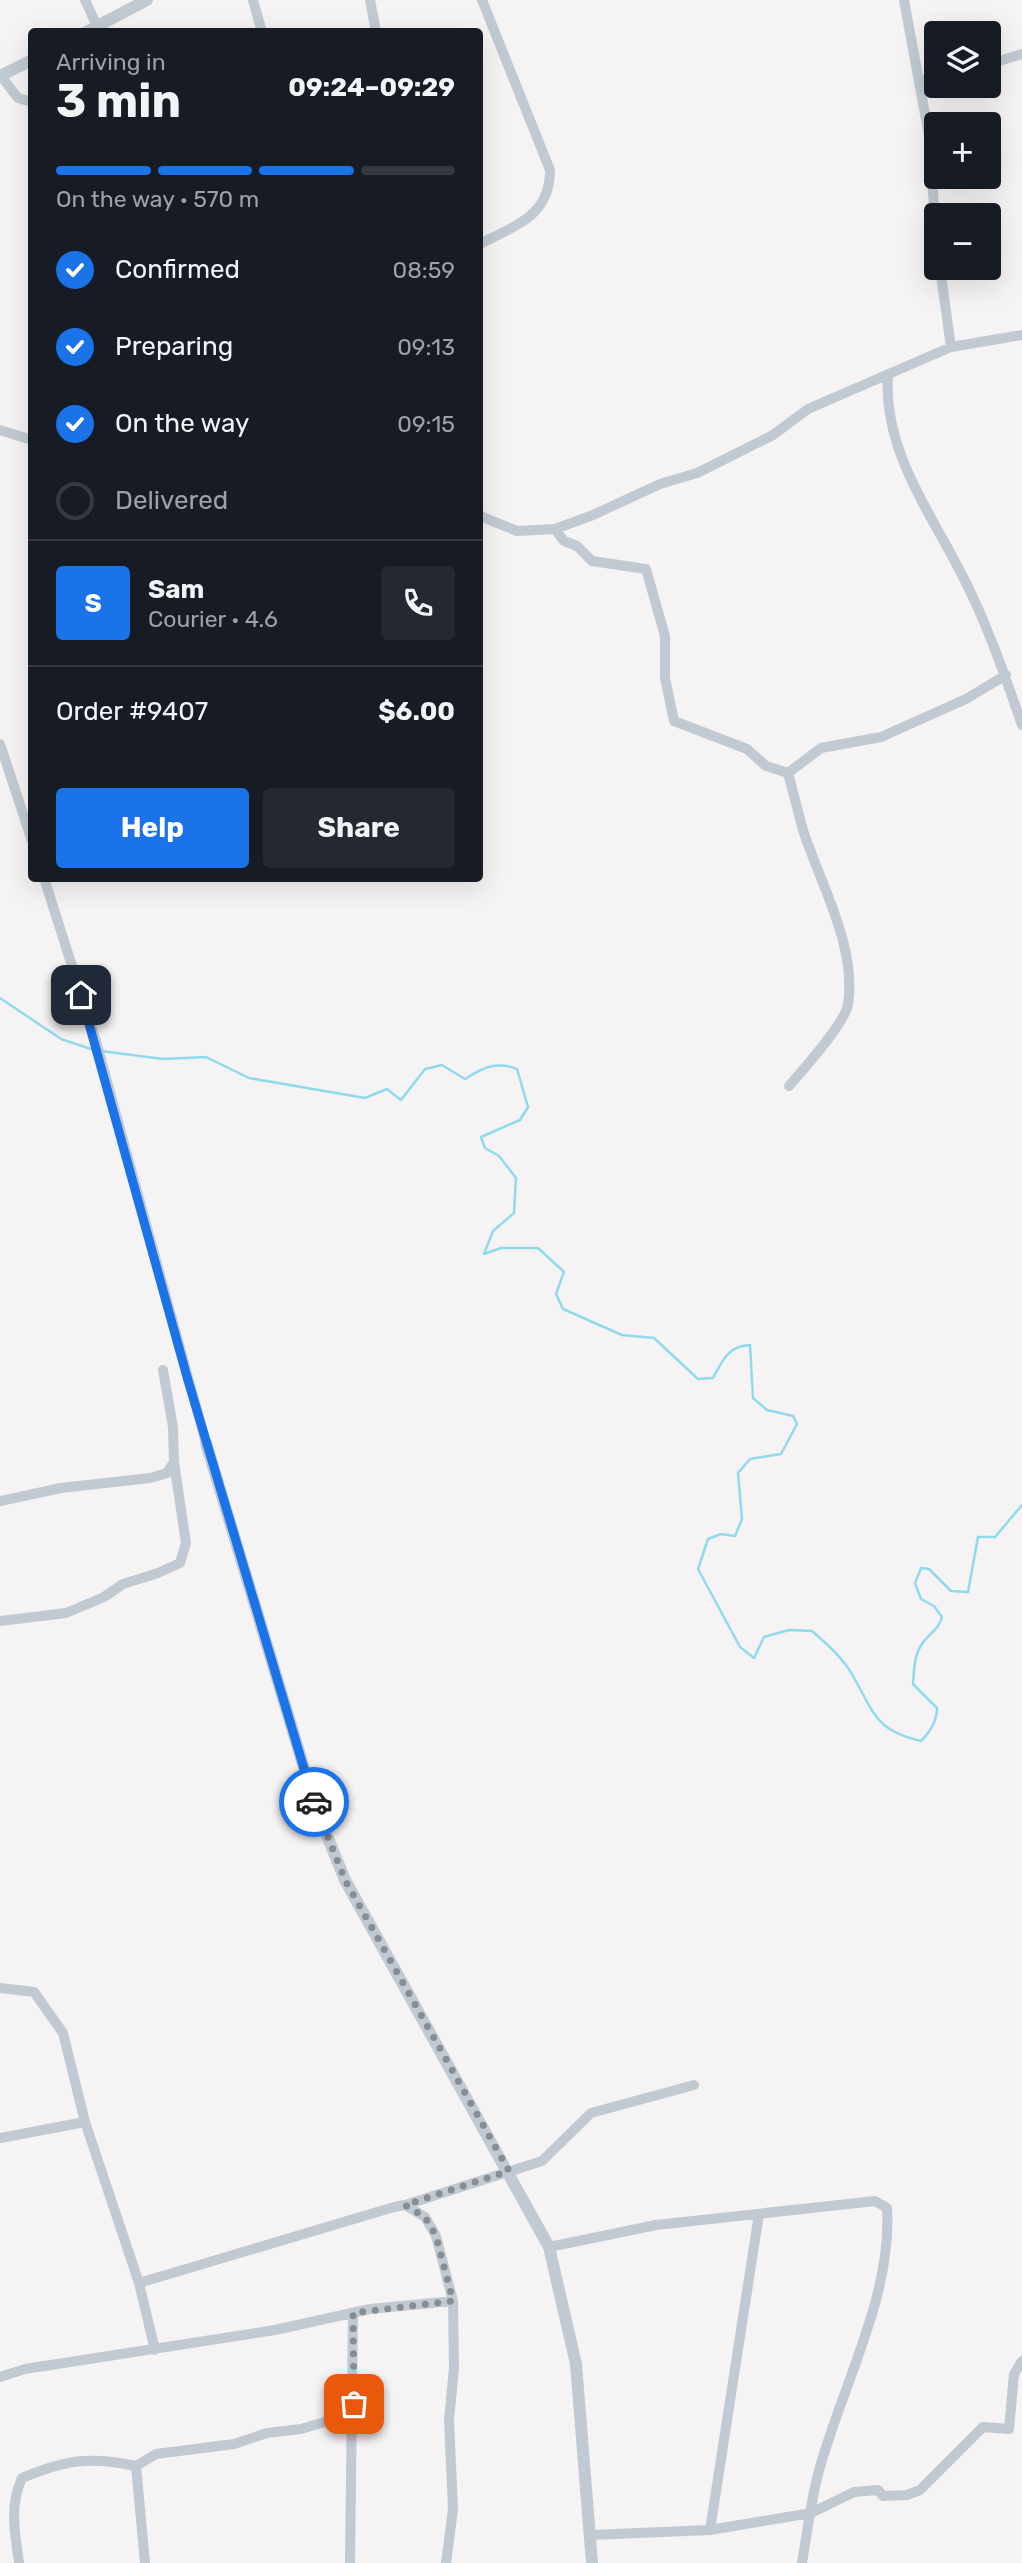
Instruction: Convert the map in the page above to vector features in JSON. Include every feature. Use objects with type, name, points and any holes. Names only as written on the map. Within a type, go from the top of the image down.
[{"type":"street","points":[[85,0],[92,28]]},
{"type":"street","points":[[94,28],[147,0]]},
{"type":"street","points":[[253,0],[261,28]]},
{"type":"street","points":[[370,0],[375,28]]},
{"type":"street","points":[[482,0],[545,157],[550,182],[548,195],[541,208],[483,242]]},
{"type":"street","points":[[904,0],[921,80],[929,136],[934,203]]},
{"type":"street","points":[[1001,60],[1022,54]]},
{"type":"street","points":[[28,62],[0,76],[18,97],[28,101]]},
{"type":"street","points":[[942,280],[951,347]]},
{"type":"street","points":[[483,517],[517,531],[555,528],[593,516],[660,484],[698,473],[772,435],[808,409],[951,347],[1022,335]]},
{"type":"street","points":[[888,374],[886,403],[898,447],[968,587],[1006,675],[1022,725]]},
{"type":"street","points":[[0,430],[28,439]]},
{"type":"street","points":[[555,528],[564,541],[577,546],[592,561],[646,569],[665,635],[665,678],[674,721],[747,748],[766,766],[788,773]]},
{"type":"street","points":[[788,773],[821,748],[881,737],[966,699],[1006,675]]},
{"type":"street","points":[[0,744],[28,829]]},
{"type":"street","points":[[788,773],[804,831],[826,886],[848,965],[849,1006],[825,1042],[789,1087]]},
{"type":"street","points":[[45,882],[96,1041],[206,1440],[317,1811],[345,1880],[549,2247],[576,2364],[592,2563]]},
{"type":"street","points":[[0,1621],[66,1613],[104,1597],[123,1584],[180,1563],[186,1543],[174,1462],[173,1427],[163,1370]]},
{"type":"street","points":[[0,1501],[61,1488],[150,1478],[167,1473],[174,1462]]},
{"type":"street","points":[[0,1988],[34,1992],[63,2033],[85,2122],[139,2283],[155,2350]]},
{"type":"street","points":[[139,2283],[405,2205],[542,2161],[591,2113],[694,2085]]},
{"type":"street","points":[[0,2138],[85,2122]]},
{"type":"street","points":[[549,2247],[656,2225],[875,2201],[887,2208],[889,2235],[881,2279],[822,2460],[802,2563]]},
{"type":"street","points":[[405,2205],[425,2217],[436,2236],[453,2301],[454,2368],[449,2420],[453,2509],[446,2563]]},
{"type":"street","points":[[710,2530],[759,2214]]},
{"type":"street","points":[[0,2377],[25,2369],[155,2350],[353,2313],[453,2301]]},
{"type":"street","points":[[350,2563],[353,2313]]},
{"type":"street","points":[[591,2535],[710,2530],[811,2513],[854,2493],[878,2490],[883,2496],[907,2495],[920,2490],[983,2427],[1009,2429],[1014,2374],[1022,2361]]},
{"type":"street","points":[[19,2563],[14,2530],[14,2495],[22,2478],[61,2462],[104,2459],[136,2466],[156,2454],[234,2444],[267,2433],[301,2429],[331,2420],[354,2404]]},
{"type":"street","points":[[136,2466],[145,2563]]},
{"type":"waterway","points":[[0,998],[61,1039],[94,1050]]},
{"type":"waterway","points":[[101,1051],[163,1059],[206,1057],[249,1078],[365,1098],[387,1089],[401,1100],[425,1069],[442,1065],[465,1079],[490,1066],[517,1069],[528,1107],[520,1120],[481,1137],[485,1148],[499,1156],[516,1178],[514,1213],[493,1231],[484,1254],[501,1248],[538,1248],[564,1272],[556,1294],[563,1309],[622,1335],[654,1338],[698,1379],[713,1378],[731,1351],[750,1345],[753,1398],[767,1410],[793,1416],[797,1424],[781,1454],[750,1459],[738,1473],[742,1519],[735,1536],[721,1534],[708,1539],[698,1569],[740,1647],[754,1658],[764,1637],[789,1630],[812,1631],[844,1663],[877,1718],[905,1737],[921,1741],[932,1726],[937,1713],[937,1708],[913,1684],[919,1648],[938,1626],[942,1617],[934,1606],[921,1599],[915,1583],[921,1568],[929,1569],[951,1591],[968,1592],[978,1537],[995,1537],[1022,1505]]},
{"type":"way so far","points":[[314,1802],[345,1880],[509,2171],[405,2205],[425,2217],[436,2236],[453,2301],[353,2313],[354,2404]]},
{"type":"route","points":[[81,995],[96,1041],[187,1377],[314,1802]]}]
